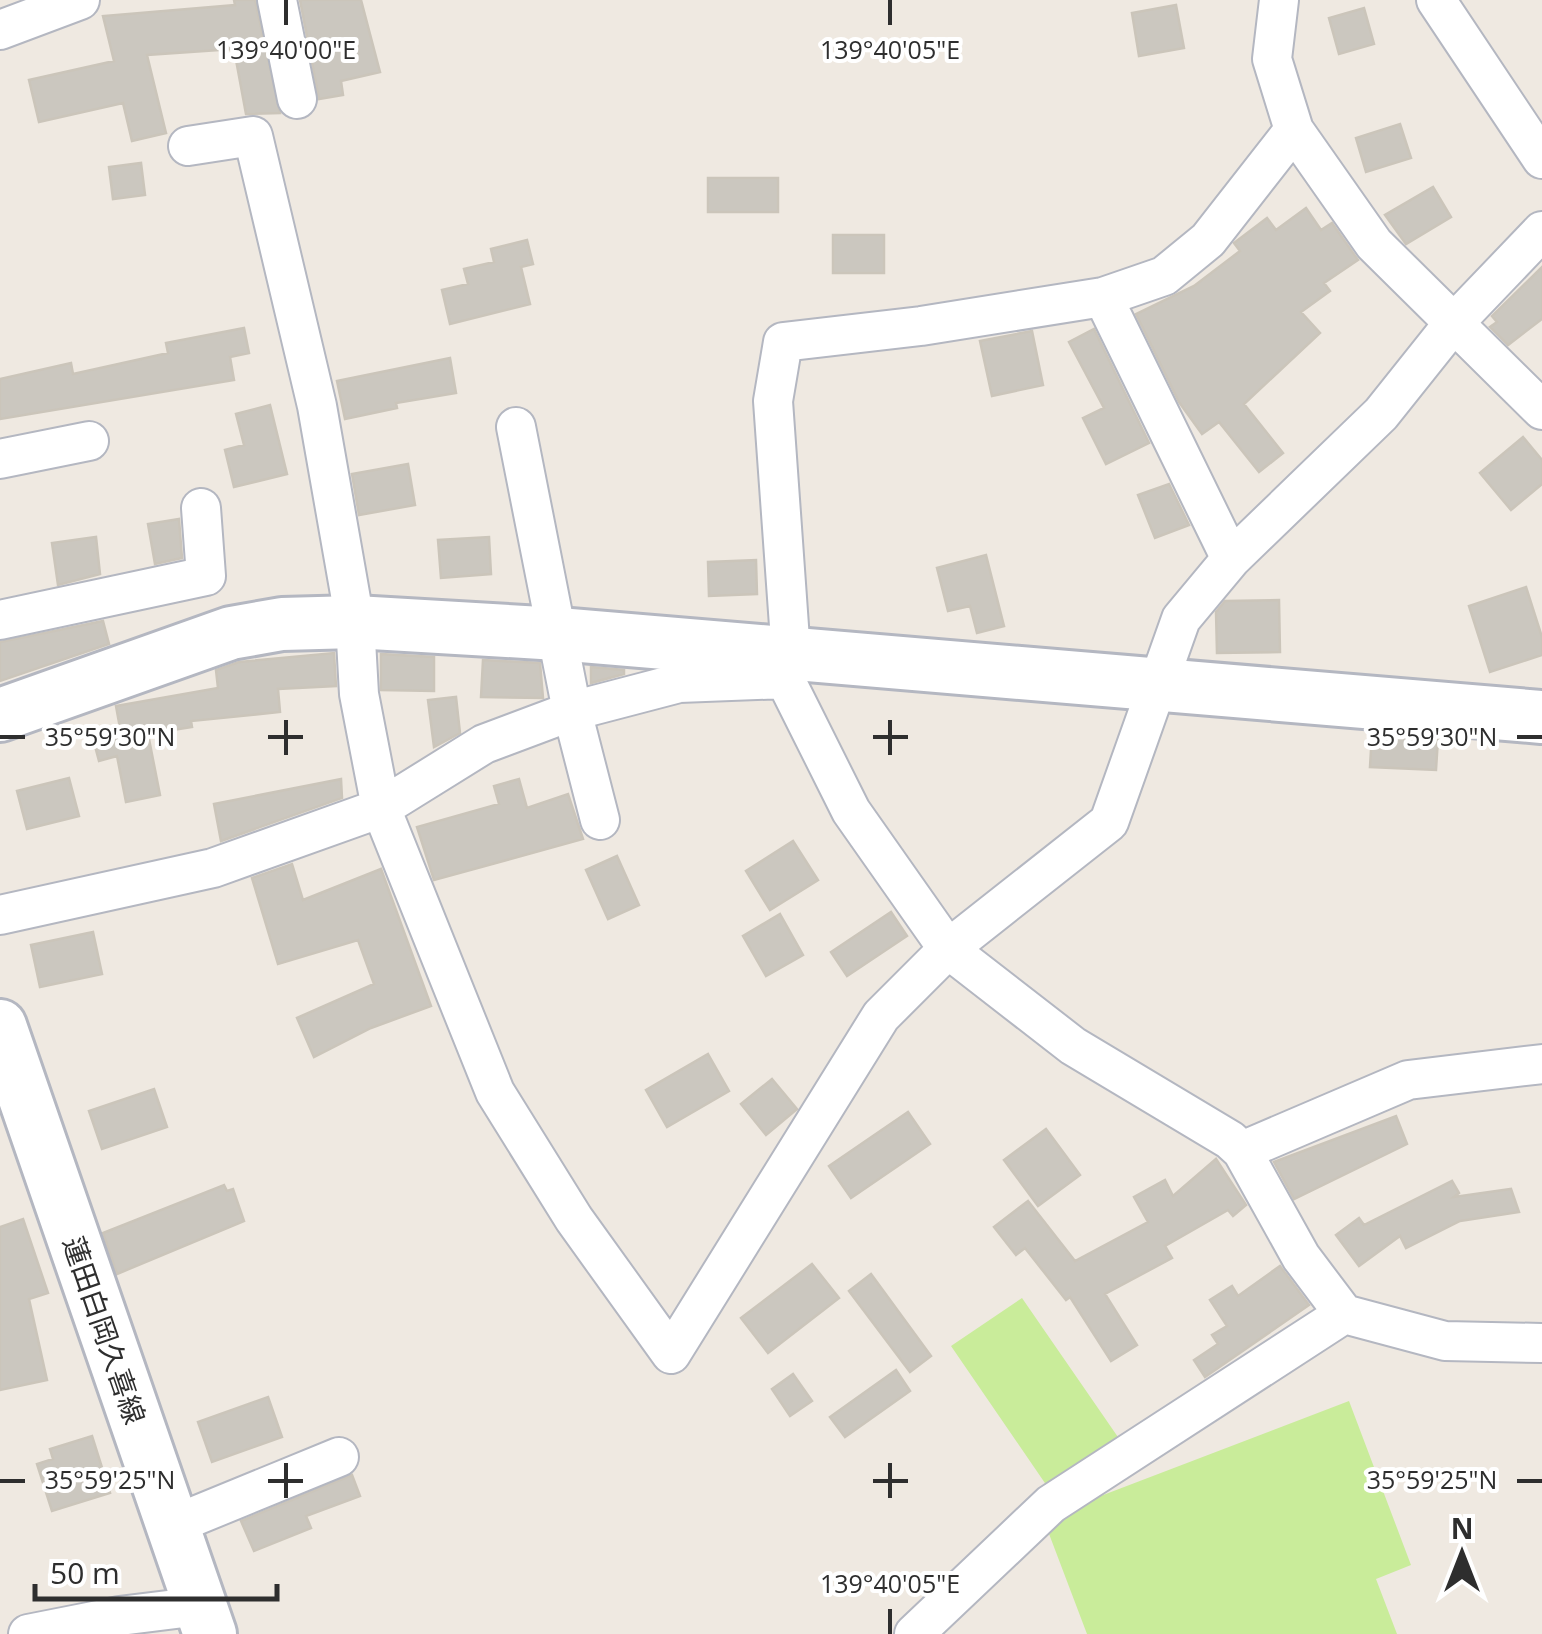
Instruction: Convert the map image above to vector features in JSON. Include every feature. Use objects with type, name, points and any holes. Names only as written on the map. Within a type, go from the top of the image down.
[{"type":"street","points":[[0,30],[80,0]]},
{"type":"street","points":[[277,0],[297,99]]},
{"type":"street","points":[[1279,0],[1272,59],[1294,130],[1374,244],[1542,410]]},
{"type":"street","points":[[1436,0],[1542,159]]},
{"type":"street","points":[[1294,130],[1208,240],[1164,276],[1103,297],[921,326],[784,342],[772,401],[788,666],[851,811],[948,950],[1073,1046],[1230,1140],[1242,1151],[1301,1257],[1344,1314],[1445,1342],[1542,1343]]},
{"type":"street","points":[[188,146],[253,136],[316,406],[355,622],[359,694],[382,808],[494,1092],[574,1219],[671,1354],[881,1016],[948,950],[1109,822],[1181,618],[1231,559],[1381,414],[1452,325],[1542,231]]},
{"type":"street","points":[[1103,297],[1231,559]]},
{"type":"street","points":[[516,427],[572,711],[600,820]]},
{"type":"street","points":[[0,459],[89,441]]},
{"type":"street","points":[[0,620],[206,576],[201,508]]},
{"type":"street","points":[[0,716],[231,633],[282,624],[355,622],[558,634],[788,666],[1157,686],[1542,717]]},
{"type":"street","points":[[0,915],[214,868],[382,808],[484,744],[572,711],[679,684],[788,666]]},
{"type":"street","name":"蓮田白岡久喜線","points":[[0,1026],[10,1088],[205,1620]]},
{"type":"street","points":[[1242,1151],[1408,1080],[1542,1064]]},
{"type":"street","points":[[914,1634],[1052,1504],[1344,1314]]},
{"type":"street","points":[[172,1525],[339,1456]]},
{"type":"street","points":[[28,1634],[118,1616],[205,1620]]},
{"type":"green space","points":[[1022,1298],[1120,1440],[1049,1489],[951,1346]]},
{"type":"green space","points":[[1349,1401],[1411,1565],[1376,1579],[1397,1634],[1087,1634],[1043,1518]]},
{"type":"building","points":[[234,0],[255,0],[280,113],[246,114],[234,49],[147,55],[166,133],[132,141],[123,103],[39,122],[29,80],[114,61],[103,16],[235,5]]},
{"type":"building","points":[[300,0],[361,0],[380,72],[341,81],[343,95],[319,99]]},
{"type":"building","points":[[1176,5],[1184,48],[1139,56],[1132,13]]},
{"type":"building","points":[[1364,8],[1374,44],[1339,54],[1329,18]]},
{"type":"building","points":[[1400,124],[1411,158],[1366,172],[1356,138]]},
{"type":"building","points":[[141,163],[145,195],[113,199],[109,167]]},
{"type":"building","points":[[708,178],[778,178],[778,212],[708,212]]},
{"type":"building","points":[[1433,187],[1451,217],[1406,244],[1385,215]]},
{"type":"building","points":[[1306,208],[1321,230],[1332,223],[1358,260],[1324,283],[1330,291],[1301,312],[1320,333],[1244,404],[1283,453],[1259,472],[1219,422],[1202,434],[1179,402],[1136,314],[1194,286],[1240,251],[1234,243],[1267,218],[1276,230]]},
{"type":"building","points":[[833,235],[884,235],[884,273],[833,273]]},
{"type":"building","points":[[527,240],[533,264],[521,267],[530,304],[450,324],[442,290],[468,284],[464,269],[494,262],[491,249]]},
{"type":"building","points":[[1542,267],[1542,319],[1508,345],[1490,327],[1497,322],[1492,316]]},
{"type":"building","points":[[244,328],[249,353],[230,357],[234,380],[0,419],[0,379],[71,363],[73,374],[168,353],[166,343]]},
{"type":"building","points":[[1094,329],[1149,443],[1106,464],[1083,418],[1104,408],[1069,342]]},
{"type":"building","points":[[1032,331],[1043,385],[992,396],[980,341]]},
{"type":"building","points":[[450,358],[456,393],[396,403],[397,408],[345,419],[337,381]]},
{"type":"building","points":[[270,405],[287,474],[234,487],[225,450],[244,445],[236,414]]},
{"type":"building","points":[[1523,437],[1542,460],[1542,484],[1511,510],[1480,473]]},
{"type":"building","points":[[408,464],[415,505],[359,515],[352,474]]},
{"type":"building","points":[[1169,484],[1189,525],[1155,538],[1138,495]]},
{"type":"building","points":[[179,519],[182,558],[155,564],[148,524]]},
{"type":"building","points":[[96,537],[100,574],[58,585],[52,543]]},
{"type":"building","points":[[489,537],[491,574],[441,578],[438,540]]},
{"type":"building","points":[[986,555],[1004,626],[977,633],[970,606],[948,611],[937,568]]},
{"type":"building","points":[[756,560],[757,594],[709,596],[708,562]]},
{"type":"building","points":[[1526,587],[1542,637],[1542,655],[1490,672],[1469,606]]},
{"type":"building","points":[[1279,600],[1280,652],[1217,653],[1216,612],[1225,601]]},
{"type":"building","points":[[103,621],[109,644],[0,681],[0,642]]},
{"type":"building","points":[[334,653],[336,686],[278,689],[280,712],[191,721],[192,727],[148,734],[160,795],[126,802],[117,756],[99,761],[92,735],[120,728],[116,706],[218,688],[216,670],[239,662]]},
{"type":"building","points":[[381,654],[434,657],[434,691],[381,690]]},
{"type":"building","points":[[483,660],[540,663],[543,698],[481,697]]},
{"type":"building","points":[[591,667],[624,670],[624,674],[591,683]]},
{"type":"building","points":[[456,697],[460,733],[434,747],[428,700]]},
{"type":"building","points":[[1372,733],[1438,738],[1436,770],[1370,767]]},
{"type":"building","points":[[69,778],[79,816],[27,829],[17,791]]},
{"type":"building","points":[[341,779],[342,798],[221,841],[214,804]]},
{"type":"building","points":[[519,779],[527,808],[568,794],[583,839],[434,880],[417,827],[499,804],[494,786]]},
{"type":"building","points":[[793,841],[818,880],[770,910],[746,871]]},
{"type":"building","points":[[617,856],[639,905],[608,919],[586,870]]},
{"type":"building","points":[[292,864],[303,900],[381,869],[431,1006],[371,1028],[314,1057],[297,1018],[374,984],[358,940],[278,964],[252,878]]},
{"type":"building","points":[[891,912],[907,936],[847,976],[831,952]]},
{"type":"building","points":[[780,914],[803,955],[766,976],[743,936]]},
{"type":"building","points":[[93,932],[102,974],[40,987],[31,945]]},
{"type":"building","points":[[708,1054],[729,1091],[667,1127],[646,1090]]},
{"type":"building","points":[[772,1079],[797,1109],[766,1135],[741,1104]]},
{"type":"building","points":[[154,1089],[167,1127],[102,1149],[89,1111]]},
{"type":"building","points":[[908,1112],[930,1144],[851,1198],[829,1166]]},
{"type":"building","points":[[1396,1116],[1407,1144],[1294,1199],[1274,1162]]},
{"type":"building","points":[[1046,1129],[1080,1175],[1038,1206],[1004,1160]]},
{"type":"building","points":[[1216,1159],[1246,1205],[1233,1216],[1228,1210],[1165,1246],[1172,1258],[1105,1294],[1137,1345],[1111,1361],[1070,1297],[1066,1300],[1025,1248],[1016,1255],[994,1227],[1028,1201],[1075,1261],[1148,1222],[1134,1197],[1165,1180],[1173,1196]]},
{"type":"building","points":[[1452,1181],[1459,1193],[1454,1197],[1511,1189],[1519,1212],[1460,1221],[1406,1248],[1400,1236],[1359,1266],[1336,1235],[1359,1218],[1364,1225]]},
{"type":"building","points":[[224,1185],[227,1191],[233,1189],[244,1221],[117,1274],[103,1233]]},
{"type":"building","points":[[23,1219],[48,1293],[29,1299],[47,1380],[0,1390],[0,1227]]},
{"type":"building","points":[[812,1264],[839,1298],[768,1353],[741,1318]]},
{"type":"building","points":[[1280,1266],[1309,1305],[1205,1377],[1194,1360],[1218,1344],[1212,1335],[1227,1326],[1210,1300],[1232,1286],[1238,1296]]},
{"type":"building","points":[[871,1274],[931,1356],[910,1372],[849,1291]]},
{"type":"building","points":[[896,1370],[910,1391],[845,1437],[830,1417]]},
{"type":"building","points":[[793,1374],[812,1401],[790,1416],[772,1389]]},
{"type":"building","points":[[268,1397],[282,1437],[212,1462],[198,1422]]},
{"type":"building","points":[[92,1436],[110,1493],[52,1511],[37,1464],[53,1459],[50,1449]]},
{"type":"building","points":[[352,1475],[360,1496],[306,1516],[311,1528],[254,1551],[241,1521]]}]
